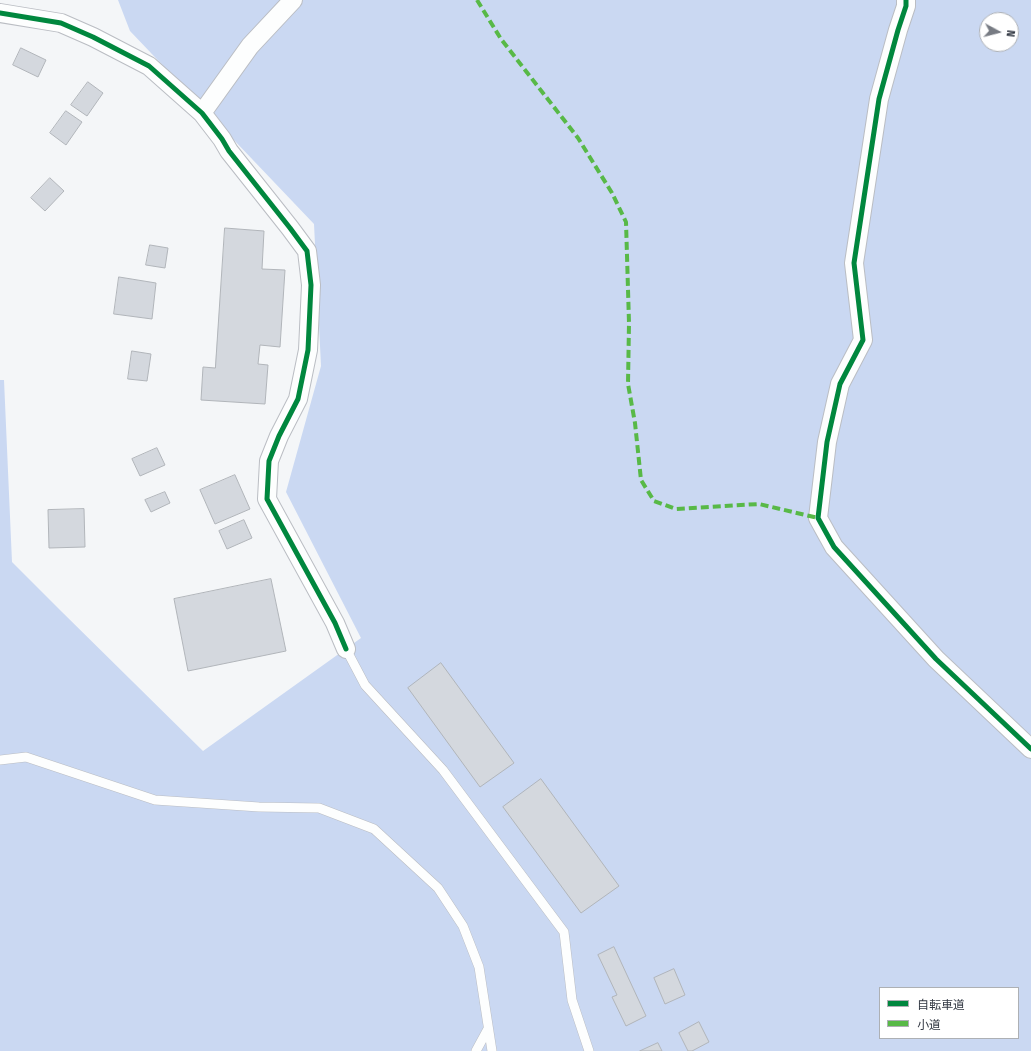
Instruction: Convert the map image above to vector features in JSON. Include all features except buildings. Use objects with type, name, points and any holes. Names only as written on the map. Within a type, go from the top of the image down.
[{"type":"street","points":[[202,112],[250,46],[293,0]]},
{"type":"street","points":[[906,0],[906,6],[898,30],[880,99],[854,263],[863,340],[840,384],[827,442],[818,518],[834,547],[931,653],[1031,749]]},
{"type":"street","points":[[0,13],[61,24],[93,37],[149,66],[202,112],[229,151],[307,251],[311,285],[308,350],[298,399],[279,436],[269,461],[268,499],[335,623],[346,650]]},
{"type":"lane","points":[[346,650],[365,685],[443,770],[564,932],[572,1000],[589,1051]]},
{"type":"lane","points":[[0,760],[26,758],[155,800],[259,807],[320,808],[374,829],[438,888],[463,926],[479,967],[492,1051]]},
{"type":"lane","points":[[476,1051],[488,1030]]},
{"type":"shaded area","points":[[118,0],[1031,0],[1031,1051],[0,1051],[0,380],[4,380],[12,562],[203,751],[361,638],[286,492],[321,366],[314,224],[130,31]]},
{"type":"marked path","points":[[477,0],[501,39],[578,138],[612,193],[626,222],[629,323],[628,384],[635,423],[641,480],[654,501],[676,509],[759,504],[818,518]]},
{"type":"cycle path","points":[[906,0],[906,6],[879,99],[854,263],[863,340],[840,384],[827,442],[818,518],[834,547],[936,659],[1031,749]]},
{"type":"cycle path","points":[[0,13],[61,23],[93,37],[149,66],[202,113],[222,139],[229,151],[307,251],[311,285],[308,350],[298,399],[279,436],[269,461],[267,499],[335,623],[346,649]]}]
